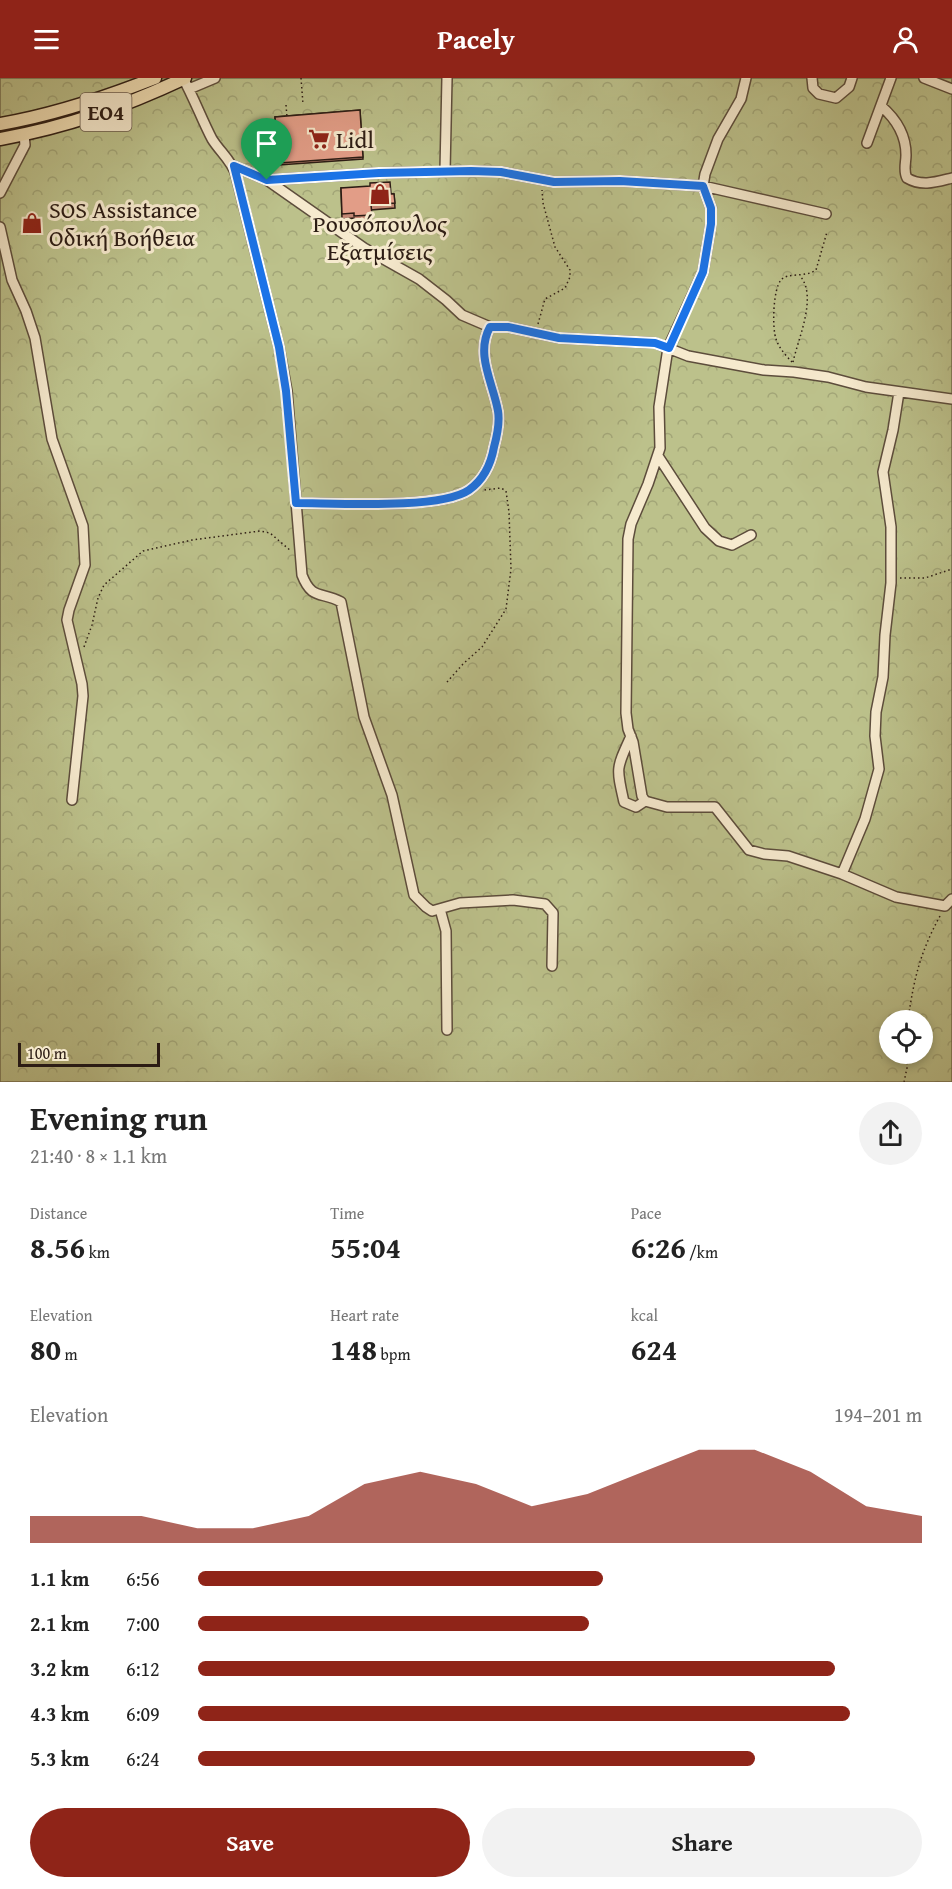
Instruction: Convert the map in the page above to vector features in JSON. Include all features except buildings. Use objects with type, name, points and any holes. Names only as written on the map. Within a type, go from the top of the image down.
[{"type":"main road","name":"ΕΟ4","points":[[0,124],[21,121],[108,96],[155,78]]},
{"type":"main road","name":"ΕΟ4","points":[[0,139],[24,135],[116,109],[185,81]]},
{"type":"street","points":[[215,78],[185,81],[221,154],[234,166],[267,180],[364,248],[419,279],[462,315],[490,327],[508,327],[559,338],[655,343],[688,356],[828,377],[866,387],[952,399]]},
{"type":"street","points":[[445,171],[447,78]]},
{"type":"street","points":[[746,78],[741,99],[709,159],[703,186],[711,208],[711,224],[703,272],[669,348],[659,407],[658,456],[631,524],[628,539],[626,713],[642,796],[645,801],[667,807],[715,807],[749,850],[788,856],[842,874],[896,897],[948,903]]},
{"type":"street","points":[[812,78],[813,88],[819,94],[836,98],[849,87],[852,78]]},
{"type":"street","points":[[867,143],[891,78]]},
{"type":"street","points":[[924,78],[952,89]]},
{"type":"street","points":[[881,106],[894,117],[905,143],[904,171],[907,178],[926,184],[952,178]]},
{"type":"street","points":[[0,193],[25,145],[24,135]]},
{"type":"street","points":[[234,166],[279,347],[286,391],[302,575],[306,586],[319,596],[341,602],[363,717],[392,795],[414,895],[432,910],[460,903],[513,900],[545,904],[553,913],[552,966]]},
{"type":"street","points":[[267,180],[445,171],[501,172],[563,182],[620,181],[703,186],[826,214]]},
{"type":"street","points":[[0,227],[12,280],[35,338],[52,440],[83,526],[85,565],[67,621],[83,696],[72,800]]},
{"type":"street","points":[[296,503],[364,504],[419,501],[450,498],[468,490],[487,469],[497,433],[499,413],[484,351],[485,337],[490,327]]},
{"type":"street","points":[[842,874],[865,819],[879,769],[875,736],[876,712],[884,677],[885,635],[891,583],[891,527],[883,472],[899,392]]},
{"type":"street","points":[[658,456],[705,528],[719,541],[732,545],[752,535]]},
{"type":"street","points":[[631,736],[618,765],[617,774],[624,802],[636,807],[645,801]]},
{"type":"street","points":[[440,909],[446,931],[447,1030]]},
{"type":"path","points":[[301,78],[303,104]]},
{"type":"path","points":[[286,105],[287,118]]},
{"type":"path","points":[[537,334],[545,299],[565,288],[570,277],[570,270],[555,247],[543,203],[540,180]]},
{"type":"path","points":[[801,276],[807,288],[804,322],[793,362],[775,339],[775,298],[781,280],[792,275],[810,274],[816,270],[827,232]]},
{"type":"path","points":[[447,682],[463,663],[482,647],[506,609],[511,569],[506,491],[501,488],[468,490]]},
{"type":"path","points":[[76,661],[87,639],[98,598],[104,585],[143,551],[192,540],[260,531],[270,533],[286,548],[300,554]]},
{"type":"path","points":[[891,583],[899,578],[925,578],[952,569]]},
{"type":"path","points":[[910,1010],[915,976],[926,942],[948,903]]},
{"type":"path","points":[[903,1082],[907,1064]]},
{"type":"green space","points":[[0,78],[952,78],[952,1082],[0,1082]]},
{"type":"place","name":"Lidl","points":[[319,139]]},
{"type":"place","name":"Ρουσόπουλος Εξατμίσεις","points":[[380,194]]},
{"type":"place","name":"SOS Assistance Οδική Βοήθεια","points":[[32,223]]},
{"type":"route","points":[[234,166],[267,180],[379,173],[471,171],[501,172],[554,182],[620,181],[703,186],[711,208],[710,235],[698,286],[678,324],[669,348],[655,343],[559,338],[508,327],[490,327],[485,337],[484,351],[499,413],[497,433],[487,469],[468,490],[450,498],[419,501],[364,504],[296,503],[286,391],[279,347],[234,166]]}]
